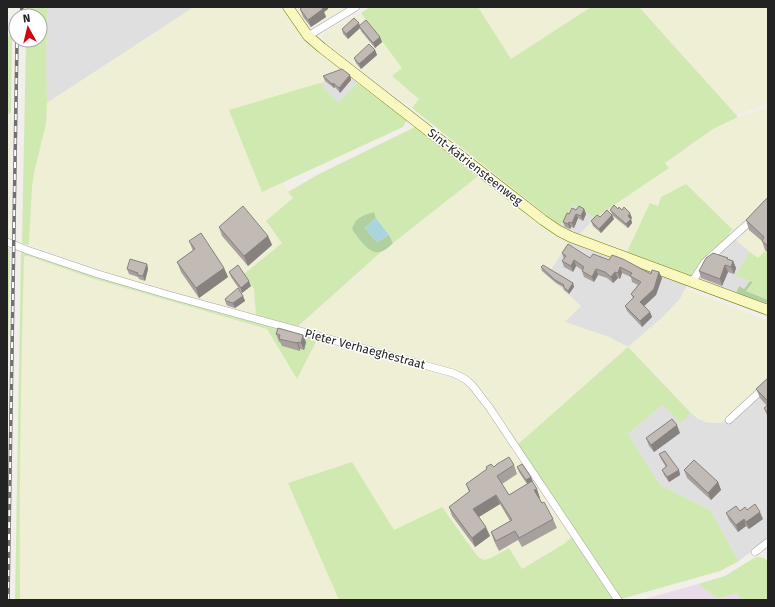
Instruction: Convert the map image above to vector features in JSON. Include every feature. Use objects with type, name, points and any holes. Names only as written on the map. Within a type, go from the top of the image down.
[{"type":"street","name":"Sint-Katriensteenweg","points":[[288,7],[308,36],[322,48],[559,231],[570,237],[768,310]]},
{"type":"street","points":[[308,36],[356,7]]},
{"type":"street","points":[[692,282],[706,262],[758,213]]},
{"type":"street","name":"Pieter Verhaeghestraat","points":[[7,242],[98,274],[169,296],[453,373],[465,379],[472,385],[489,407],[618,600]]},
{"type":"street","points":[[729,420],[768,384]]},
{"type":"street","points":[[755,552],[768,542]]},
{"type":"shaded area","points":[[194,7],[47,103],[46,58],[46,48],[48,48],[48,8]]},
{"type":"shaded area","points":[[344,73],[357,83],[338,103],[320,83]]},
{"type":"shaded area","points":[[573,205],[595,218],[579,235],[560,226]]},
{"type":"shaded area","points":[[732,236],[750,252],[736,274],[750,281],[744,289],[739,286],[736,293],[692,277]]},
{"type":"shaded area","points":[[570,241],[687,285],[680,299],[664,316],[628,347],[609,337],[564,322],[547,275]]},
{"type":"shaded area","points":[[768,380],[768,539],[739,561],[710,510],[660,485],[628,434],[662,405],[681,422],[691,413],[705,422],[721,423]]},
{"type":"shaded area","points":[[698,584],[718,599],[737,593],[741,600],[641,600]]},
{"type":"green space","points":[[26,7],[48,7],[48,8]]},
{"type":"green space","points":[[194,7],[283,7],[311,45],[344,73],[320,83],[262,191],[283,182],[293,198],[282,243],[244,274],[254,289],[256,317],[105,272],[29,245],[32,187],[46,124],[47,103]]},
{"type":"green space","points":[[297,7],[347,7],[310,28]]},
{"type":"green space","points":[[370,7],[478,7],[511,59],[591,7],[639,7],[738,117],[713,129],[665,163],[669,168],[595,218],[573,205],[560,226],[412,108],[419,99],[392,76],[402,68],[361,13]]},
{"type":"green space","points":[[478,7],[591,7],[511,59]]},
{"type":"green space","points":[[639,7],[768,7],[768,103],[736,115]]},
{"type":"green space","points":[[361,13],[402,68],[392,76],[419,99],[412,108],[328,46],[322,39],[322,35],[330,29]]},
{"type":"green space","points":[[7,36],[8,48],[12,48],[11,113],[7,114]]},
{"type":"green space","points":[[26,48],[46,48],[46,124],[32,187],[29,245],[22,243]]},
{"type":"green space","points":[[320,83],[338,103],[357,83],[407,120],[403,127],[262,192],[229,110]]},
{"type":"green space","points":[[768,108],[768,254],[765,251],[758,259],[729,234],[733,230],[650,203],[627,252],[579,235],[597,216],[669,168],[665,163],[713,129],[738,117]]},
{"type":"green space","points":[[11,113],[9,238],[7,239],[7,114]]},
{"type":"green space","points":[[415,127],[477,177],[393,243],[376,218],[374,212],[360,217],[352,229],[366,246],[374,252],[381,252],[297,327],[256,317],[254,289],[244,274],[282,243],[266,221],[293,198],[288,192],[317,175]]},
{"type":"green space","points":[[477,177],[522,209],[548,230],[570,241],[547,275],[581,306],[565,322],[609,337],[628,347],[516,446],[473,380],[466,375],[411,358],[297,327],[381,252]]},
{"type":"green space","points":[[686,184],[733,230],[729,233],[732,236],[692,277],[627,252],[650,203],[658,206],[661,197]]},
{"type":"green space","points":[[374,212],[376,218],[365,228],[377,242],[389,235],[393,243],[386,250],[380,252],[372,251],[368,248],[352,229],[358,219]]},
{"type":"green space","points":[[7,249],[10,249],[7,431]]},
{"type":"green space","points":[[21,251],[317,340],[297,379],[267,329],[94,279],[25,256],[20,429],[20,600],[15,600]]},
{"type":"green space","points":[[765,251],[768,254],[768,300],[746,291],[753,282],[735,275],[750,252],[758,258]]},
{"type":"green space","points":[[25,256],[94,279],[267,329],[297,379],[317,340],[428,369],[461,380],[478,396],[517,456],[573,536],[565,544],[522,570],[509,548],[491,558],[484,560],[478,557],[442,507],[394,531],[288,483],[339,600],[20,600],[19,538],[21,400]]},
{"type":"green space","points":[[750,281],[753,282],[746,291],[768,300],[768,304],[736,293],[739,286],[744,289]]},
{"type":"green space","points":[[685,289],[768,321],[768,380],[721,423],[705,422],[691,413],[628,347],[664,316],[680,299]]},
{"type":"green space","points":[[628,347],[691,413],[681,423],[662,405],[628,434],[660,485],[710,510],[739,561],[720,571],[621,599],[516,446]]},
{"type":"green space","points":[[352,462],[394,530],[442,507],[478,557],[484,560],[491,558],[509,548],[522,569],[564,544],[573,536],[615,600],[339,600],[288,483]]},
{"type":"green space","points":[[754,558],[764,558],[768,562],[768,600],[741,600],[737,593],[718,599],[698,584],[725,576]]},
{"type":"water","points":[[376,218],[389,235],[377,242],[365,228]]},
{"type":"building","points":[[303,7],[321,7],[323,9],[308,20],[300,9]]},
{"type":"building","points":[[354,18],[359,23],[346,34],[342,29]]},
{"type":"building","points":[[366,20],[380,37],[373,43],[359,26]]},
{"type":"building","points":[[369,44],[375,50],[359,64],[354,58]]},
{"type":"building","points":[[342,69],[350,75],[339,88],[323,76]]},
{"type":"building","points":[[768,197],[768,246],[762,241],[764,237],[746,220]]},
{"type":"building","points":[[614,205],[618,209],[619,207],[622,210],[624,207],[630,213],[628,216],[631,219],[626,224],[610,210]]},
{"type":"building","points":[[243,206],[268,236],[244,256],[219,227]]},
{"type":"building","points":[[579,206],[584,209],[581,216],[576,214],[572,223],[569,222],[568,224],[563,222],[567,213],[569,214],[572,208],[576,210]]},
{"type":"building","points":[[607,210],[612,215],[599,229],[591,221],[597,215],[600,217]]},
{"type":"building","points":[[201,233],[224,268],[196,288],[177,262],[195,249],[189,241]]},
{"type":"building","points":[[568,244],[590,258],[593,254],[609,260],[612,255],[623,259],[651,274],[652,270],[659,272],[654,289],[640,302],[650,312],[640,321],[625,306],[634,297],[631,294],[641,282],[630,276],[632,273],[620,267],[618,273],[615,272],[611,277],[605,272],[596,269],[592,277],[582,271],[584,267],[574,260],[571,266],[562,261],[566,256],[562,253]]},
{"type":"building","points":[[713,253],[733,261],[731,267],[725,265],[720,279],[699,271],[706,258]]},
{"type":"building","points":[[130,259],[147,264],[143,276],[137,275],[138,273],[127,269]]},
{"type":"building","points":[[238,265],[249,281],[241,288],[229,272]]},
{"type":"building","points":[[543,265],[573,283],[568,291],[563,286],[564,285],[555,280],[541,267]]},
{"type":"building","points":[[238,288],[243,296],[233,303],[226,301],[225,299]]},
{"type":"building","points":[[278,328],[303,335],[301,343],[279,339],[280,335],[276,334]]},
{"type":"building","points":[[768,378],[768,401],[756,389]]},
{"type":"building","points":[[768,405],[768,413],[764,408]]},
{"type":"building","points":[[672,419],[677,425],[651,445],[646,438]]},
{"type":"building","points":[[665,451],[679,470],[667,477],[662,470],[667,466],[659,454]]},
{"type":"building","points":[[509,457],[514,465],[497,476],[509,495],[532,481],[537,489],[534,490],[542,503],[544,502],[553,519],[519,538],[515,531],[496,541],[491,532],[512,520],[496,495],[473,509],[486,527],[472,538],[449,507],[470,491],[466,484],[487,469],[486,467],[491,464],[494,467]]},
{"type":"building","points":[[694,460],[718,482],[708,493],[684,470]]},
{"type":"building","points":[[522,464],[531,477],[526,480],[517,467]]},
{"type":"building","points":[[755,504],[760,512],[746,522],[744,519],[736,525],[726,513],[736,506],[740,511],[745,507],[747,510]]},
{"type":"railway","points":[[8,600],[17,48]]}]
